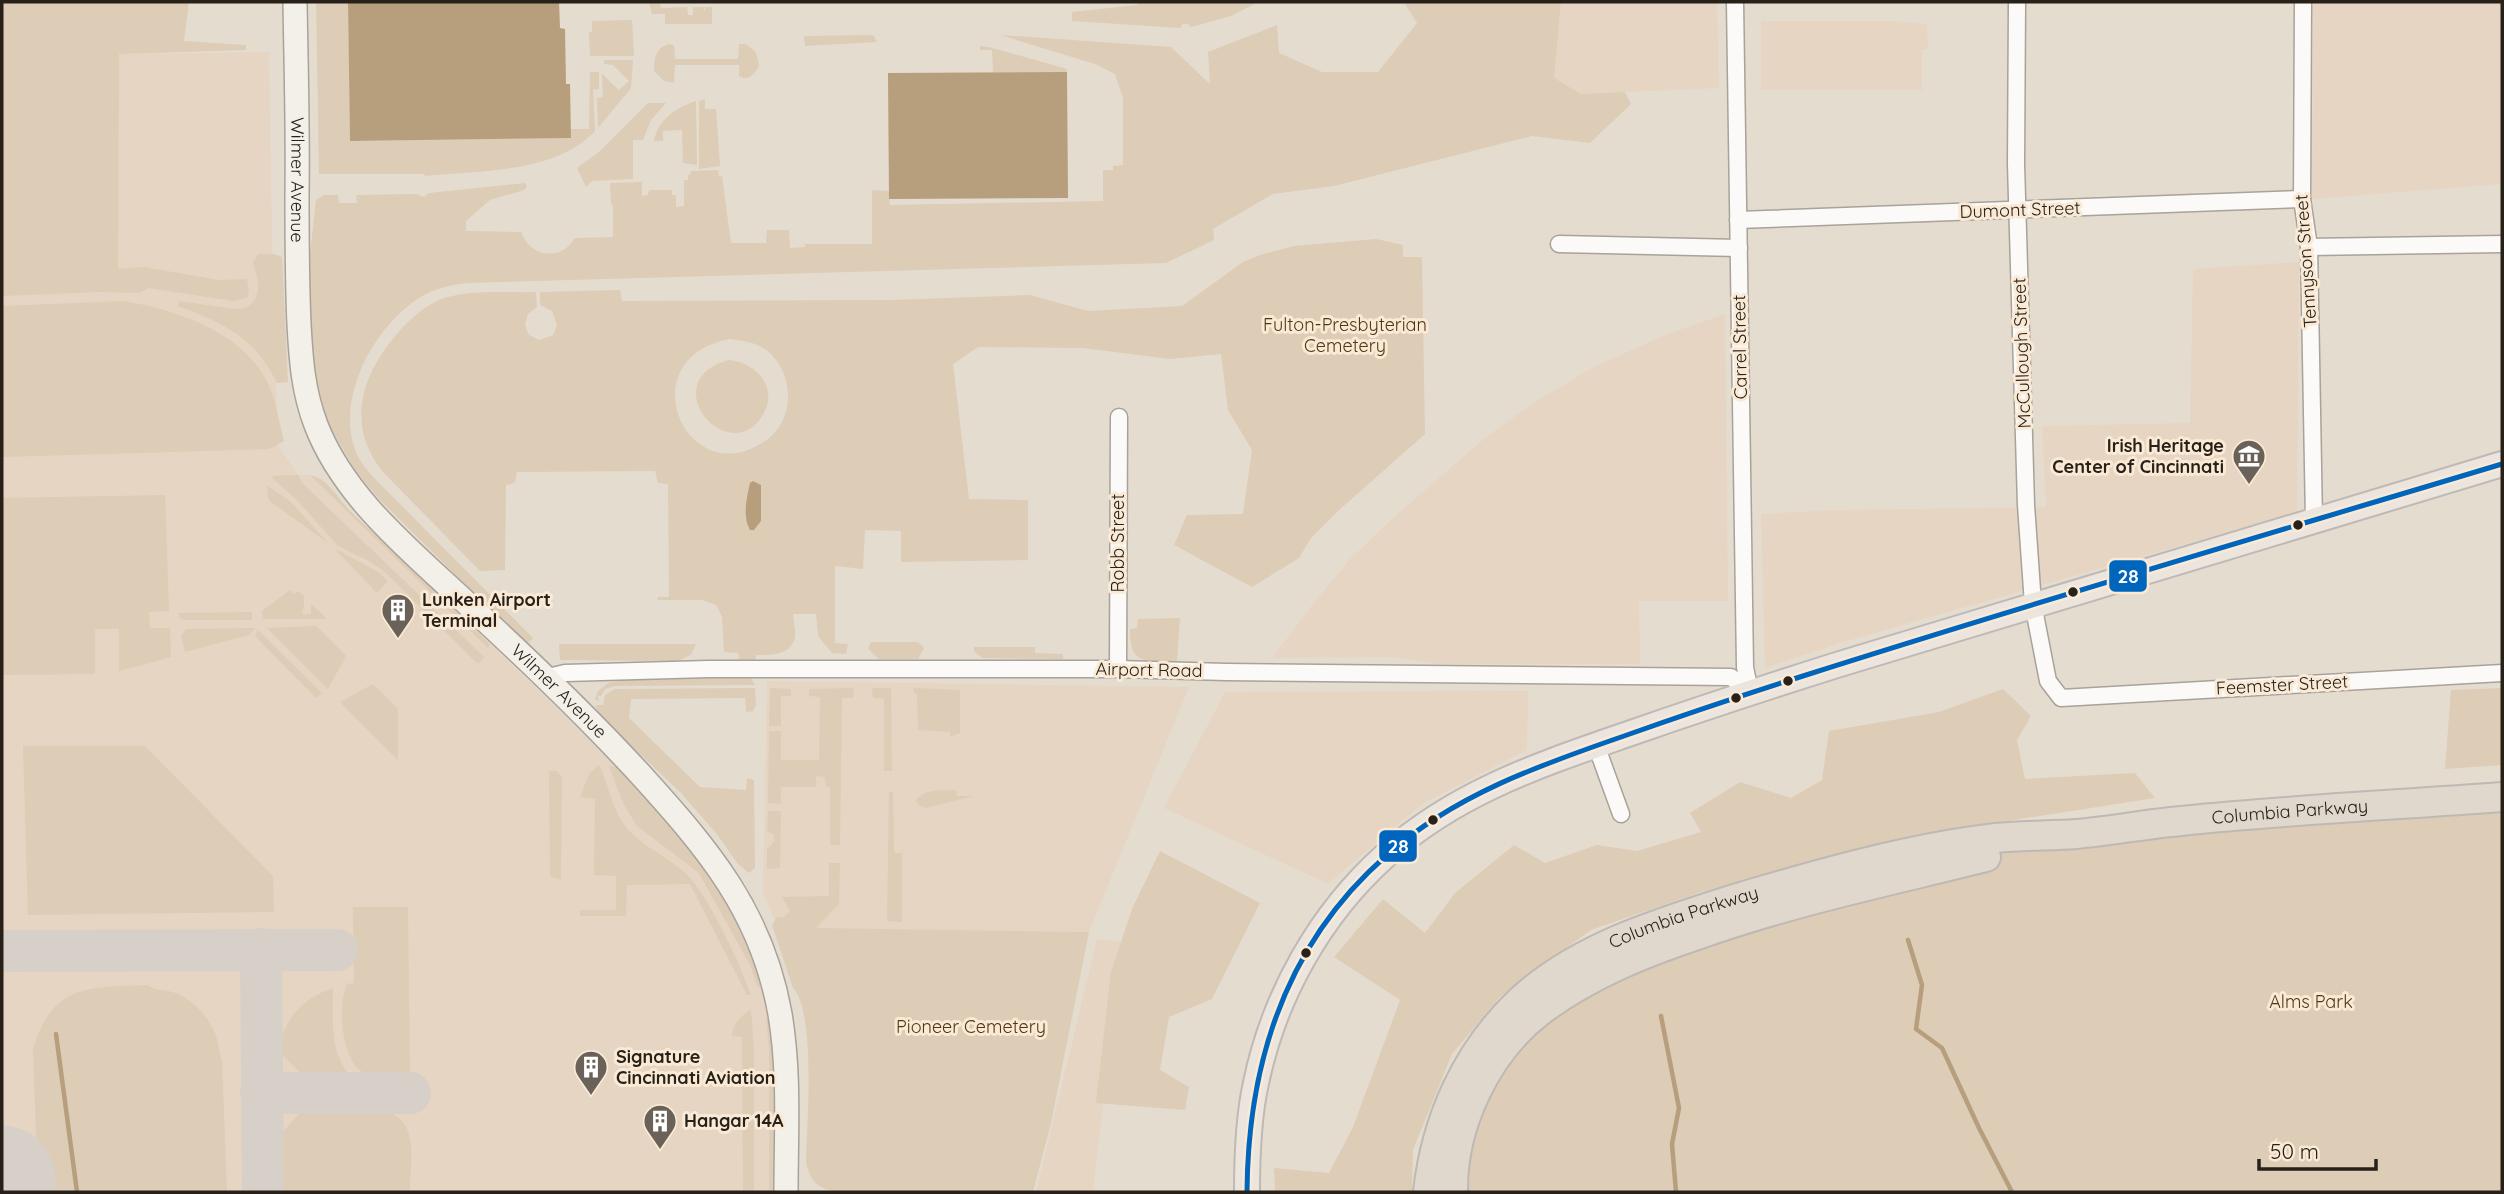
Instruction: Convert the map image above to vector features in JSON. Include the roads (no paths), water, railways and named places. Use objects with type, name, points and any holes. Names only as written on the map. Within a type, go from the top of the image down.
[{"type":"highway","name":"Columbia Parkway","points":[[1428,1192],[1432,1159],[1446,1109],[1465,1072],[1492,1032],[1520,1001],[1567,967],[1662,921],[1786,884],[1900,855],[1996,838],[2077,834],[2181,821],[2502,797]]},
{"type":"highway","name":"Columbia Parkway","points":[[1452,1192],[1452,1169],[1462,1130],[1471,1102],[1489,1070],[1512,1040],[1538,1013],[1593,978],[1666,945],[1782,906],[2077,834]]},
{"type":"main road","points":[[1247,1192],[1252,1102],[1265,1045],[1296,971],[1342,900],[1384,857],[1442,812],[1479,790],[1596,745],[1750,692],[2032,604],[2502,464]]},
{"type":"street","name":"Wilmer Avenue","points":[[295,2],[297,278],[301,374],[316,426],[329,454],[355,491],[394,535],[607,737],[696,836],[731,885],[753,927],[769,968],[777,1002],[785,1052],[786,1192]]},
{"type":"street","name":"Carrel Street","points":[[1735,2],[1745,667],[1750,692]]},
{"type":"street","name":"McCullough Street","points":[[2017,2],[2018,209],[2026,505],[2032,604],[2048,681],[2061,698]]},
{"type":"street","name":"Tennyson Street","points":[[2303,2],[2302,199],[2309,247],[2314,521]]},
{"type":"street","name":"Dumont Street","points":[[1738,220],[2302,199]]},
{"type":"street","points":[[1559,244],[1739,248]]},
{"type":"street","points":[[2309,247],[2502,244]]},
{"type":"street","name":"Robb Street","points":[[1118,669],[1119,417]]},
{"type":"street","name":"Airport Road","points":[[544,678],[565,673],[708,669],[1118,669],[1731,677],[1750,692]]},
{"type":"street","name":"Feemster Street","points":[[2061,698],[2502,673]]},
{"type":"street","points":[[1596,745],[1621,814]]},
{"type":"waterway","points":[[1908,940],[1922,985],[1916,1029],[1942,1048],[2012,1192]]},
{"type":"waterway","points":[[1661,1016],[1679,1108],[1672,1144],[1676,1192]]},
{"type":"waterway","points":[[56,1034],[77,1192]]},
{"type":"place","name":"Irish Heritage Center of Cincinnati","points":[[2249,486]]},
{"type":"place","name":"Lunken Airport Terminal","points":[[398,640]]},
{"type":"place","name":"Signature Cincinnati Aviation","points":[[591,1097]]},
{"type":"place","name":"Hangar 14A","points":[[660,1151]]},
{"type":"park label","name":"Fulton-Presbyterian Cemetery","points":[[1345,335]]},
{"type":"park label","name":"Alms Park","points":[[2311,1002]]},
{"type":"park label","name":"Pioneer Cemetery","points":[[971,1027]]}]
